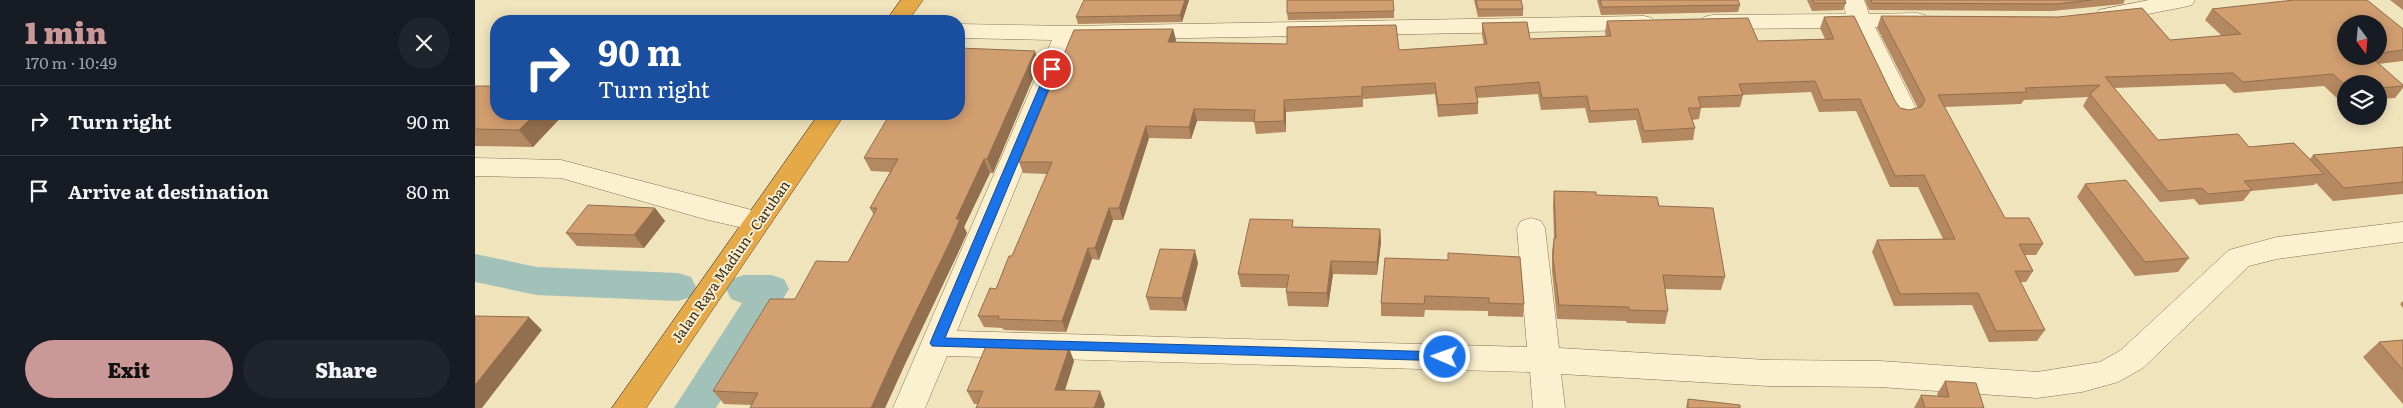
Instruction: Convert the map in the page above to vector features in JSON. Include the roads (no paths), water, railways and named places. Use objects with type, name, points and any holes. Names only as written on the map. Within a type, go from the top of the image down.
[{"type":"highway","points":[[901,15],[912,0]]},
{"type":"highway","name":"Jalan Raya Madiun - Caruban","points":[[628,408],[828,120]]},
{"type":"street","points":[[2090,17],[2129,12],[2184,0]]},
{"type":"street","points":[[1690,22],[1856,10],[1938,20]]},
{"type":"street","points":[[1856,10],[1905,112]]},
{"type":"street","points":[[965,31],[1067,33],[1661,23]]},
{"type":"street","points":[[909,408],[1067,33]]},
{"type":"street","points":[[475,167],[561,169],[708,210],[757,221]]},
{"type":"street","points":[[1531,228],[1549,408]]},
{"type":"street","points":[[936,343],[1543,360],[1768,373],[1880,374],[2037,385],[2082,379],[2107,373],[2132,359],[2239,258],[2277,248],[2403,232]]},
{"type":"waterway","points":[[475,268],[537,281],[678,287]]},
{"type":"waterway","points":[[694,408],[771,289],[744,289]]}]
